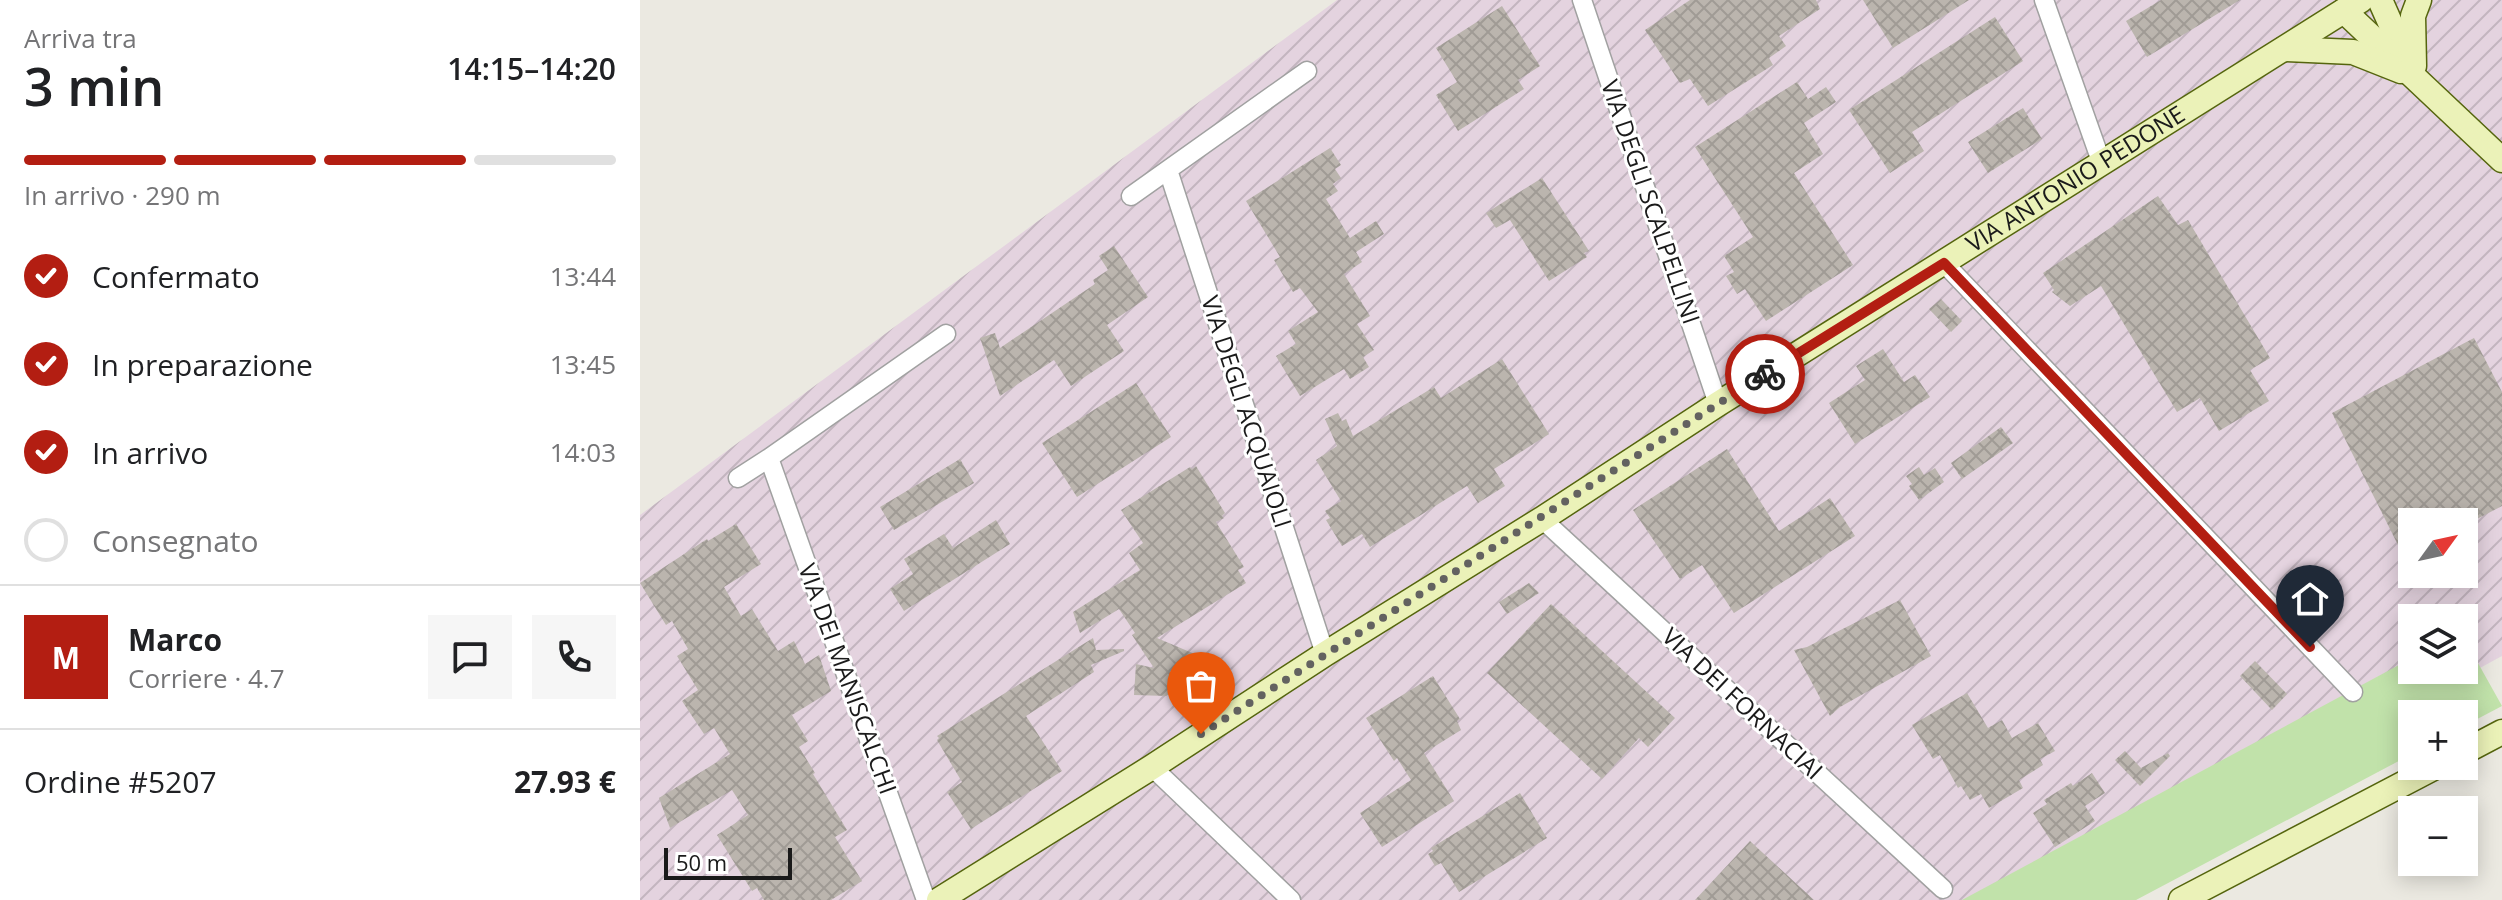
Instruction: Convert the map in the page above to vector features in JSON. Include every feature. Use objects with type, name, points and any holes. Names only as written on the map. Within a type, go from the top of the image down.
[{"type":"street","name":"VIA DEGLI SCALPELLINI","points":[[1582,0],[1718,404]]},
{"type":"street","points":[[2044,0],[2102,164]]},
{"type":"street","points":[[2380,0],[2414,77]]},
{"type":"street","points":[[2414,77],[2413,16],[2419,0]]},
{"type":"street","name":"VIA ANTONIO PEDONE","points":[[939,900],[1542,519],[1718,404],[2353,5]]},
{"type":"street","points":[[2353,5],[2414,77],[2502,160]]},
{"type":"street","points":[[2284,49],[2353,52],[2414,77]]},
{"type":"street","points":[[1131,196],[1307,71]]},
{"type":"street","name":"VIA DEGLI ACQUAIOLI","points":[[1168,170],[1325,654]]},
{"type":"street","points":[[1944,263],[2353,692]]},
{"type":"street","points":[[738,478],[946,334]]},
{"type":"street","name":"VIA DEI MANISCALCHI","points":[[769,458],[926,900]]},
{"type":"street","name":"VIA DEI FORNACIAI","points":[[1542,519],[1943,889]]},
{"type":"street","points":[[2478,745],[2502,732]]},
{"type":"street","points":[[1152,767],[1291,900]]},
{"type":"street","points":[[2181,900],[2410,780]]},
{"type":"shaded area","points":[[1337,0],[2502,0],[2502,656],[2478,669],[2478,604],[2398,604],[2398,684],[2450,684],[2421,700],[2398,700],[2398,712],[2194,823],[2022,900],[640,900],[640,515]]},
{"type":"green space","points":[[2478,663],[2502,706],[2478,719],[2478,700],[2398,700],[2398,761],[2136,900],[1962,900],[2398,666],[2398,684],[2478,684]]},
{"type":"building","points":[[1690,0],[1816,0],[1820,9],[1779,36],[1786,46],[1769,58],[1773,65],[1708,106],[1690,79],[1680,83],[1645,30]]},
{"type":"building","points":[[1863,0],[1969,0],[1893,48]]},
{"type":"building","points":[[2161,0],[2240,0],[2147,57],[2126,21]]},
{"type":"building","points":[[1502,6],[1540,66],[1518,80],[1524,89],[1458,131],[1436,95],[1457,82],[1436,48]]},
{"type":"building","points":[[1995,17],[2023,61],[1912,132],[1924,151],[1890,173],[1849,110]]},
{"type":"building","points":[[1797,82],[1808,99],[1826,87],[1836,102],[1804,123],[1823,154],[1794,173],[1853,265],[1766,321],[1745,289],[1737,294],[1726,276],[1734,272],[1724,256],[1753,237],[1695,147]]},
{"type":"building","points":[[2023,108],[2042,139],[1988,173],[1968,142]]},
{"type":"building","points":[[1330,148],[1341,165],[1335,169],[1341,178],[1333,184],[1338,191],[1326,199],[1350,238],[1376,221],[1384,234],[1356,252],[1362,262],[1344,274],[1370,316],[1357,324],[1374,350],[1363,357],[1369,367],[1350,379],[1344,369],[1300,396],[1276,356],[1296,344],[1288,331],[1318,312],[1300,288],[1293,292],[1274,260],[1280,257],[1246,201]]},
{"type":"building","points":[[1542,178],[1589,251],[1584,253],[1587,257],[1549,281],[1510,220],[1496,228],[1486,213]]},
{"type":"building","points":[[2158,196],[2178,225],[2188,220],[2270,358],[2250,370],[2269,401],[2219,431],[2200,398],[2177,412],[2101,286],[2070,306],[2052,292],[2054,290],[2043,273]]},
{"type":"building","points":[[1114,246],[1148,297],[1107,325],[1124,351],[1071,386],[1054,360],[1000,396],[980,338],[995,333],[1000,348],[1095,284],[1093,280],[1108,270],[1099,256]]},
{"type":"building","points":[[1941,299],[1962,321],[1951,332],[1929,309]]},
{"type":"building","points":[[2474,338],[2502,392],[2502,506],[2478,518],[2478,508],[2398,508],[2398,545],[2332,413]]},
{"type":"building","points":[[1883,349],[1904,382],[1915,375],[1930,397],[1855,444],[1829,403],[1865,380],[1856,366]]},
{"type":"building","points":[[1502,359],[1549,434],[1494,469],[1505,486],[1478,503],[1467,486],[1370,547],[1362,534],[1342,546],[1326,520],[1330,518],[1325,511],[1341,501],[1316,460],[1337,446],[1325,419],[1338,413],[1342,421],[1346,419],[1353,436],[1434,387],[1441,398]]},
{"type":"building","points":[[1136,383],[1171,437],[1077,497],[1042,443]]},
{"type":"building","points":[[2001,427],[2013,443],[1962,479],[1951,463]]},
{"type":"building","points":[[1727,449],[1779,531],[1830,498],[1855,536],[1734,613],[1702,565],[1680,579],[1633,510]]},
{"type":"building","points":[[960,459],[974,483],[894,530],[880,507]]},
{"type":"building","points":[[1196,466],[1225,513],[1224,518],[1216,522],[1244,567],[1238,570],[1246,583],[1157,638],[1197,655],[1186,683],[1166,696],[1134,695],[1136,664],[1154,668],[1119,609],[1080,633],[1073,612],[1140,570],[1129,553],[1143,543],[1121,510]]},
{"type":"building","points":[[1919,467],[1924,475],[1935,468],[1944,482],[1919,500],[1906,476]]},
{"type":"building","points":[[996,520],[1010,544],[904,611],[890,589],[913,574],[904,559],[944,534],[953,548]]},
{"type":"building","points":[[736,524],[761,564],[724,587],[741,616],[752,609],[778,651],[794,641],[805,664],[819,655],[831,691],[792,715],[808,741],[799,747],[847,830],[835,837],[862,881],[831,900],[764,900],[757,888],[752,891],[717,835],[748,815],[732,790],[670,828],[659,798],[730,754],[714,728],[704,734],[682,701],[698,690],[677,656],[688,649],[672,621],[666,625],[640,583],[707,539]]},
{"type":"building","points":[[1529,583],[1539,593],[1507,614],[1499,602]]},
{"type":"building","points":[[1900,600],[1931,656],[1840,707],[1830,716],[1794,650],[1807,647]]},
{"type":"building","points":[[1551,604],[1675,718],[1648,747],[1639,738],[1602,779],[1487,673]]},
{"type":"building","points":[[1093,638],[1096,650],[1124,651],[1091,665],[1094,672],[1026,716],[1062,771],[971,829],[947,792],[962,782],[937,736]]},
{"type":"building","points":[[2255,661],[2287,694],[2272,710],[2240,676]]},
{"type":"building","points":[[1433,676],[1460,719],[1457,721],[1461,730],[1424,753],[1454,801],[1382,847],[1360,813],[1411,780],[1397,758],[1394,761],[1366,718]]},
{"type":"building","points":[[1967,693],[1988,728],[2002,720],[2012,738],[2038,723],[2055,751],[2040,759],[2043,765],[2019,780],[2023,788],[1989,808],[1981,794],[1970,800],[1961,786],[1958,788],[1940,755],[1933,759],[1912,725]]},
{"type":"building","points":[[2125,751],[2141,768],[2168,753],[2170,756],[2140,786],[2115,760]]},
{"type":"building","points":[[2092,773],[2105,793],[2085,806],[2095,821],[2055,847],[2033,813],[2047,804],[2044,800]]},
{"type":"building","points":[[1520,793],[1547,838],[1459,892],[1441,863],[1435,866],[1428,854],[1433,851],[1431,848]]},
{"type":"building","points":[[1750,841],[1814,900],[1695,900]]},
{"type":"way so far","points":[[1201,734],[1765,374]]},
{"type":"route","points":[[1765,374],[1944,263],[2310,647]]}]
